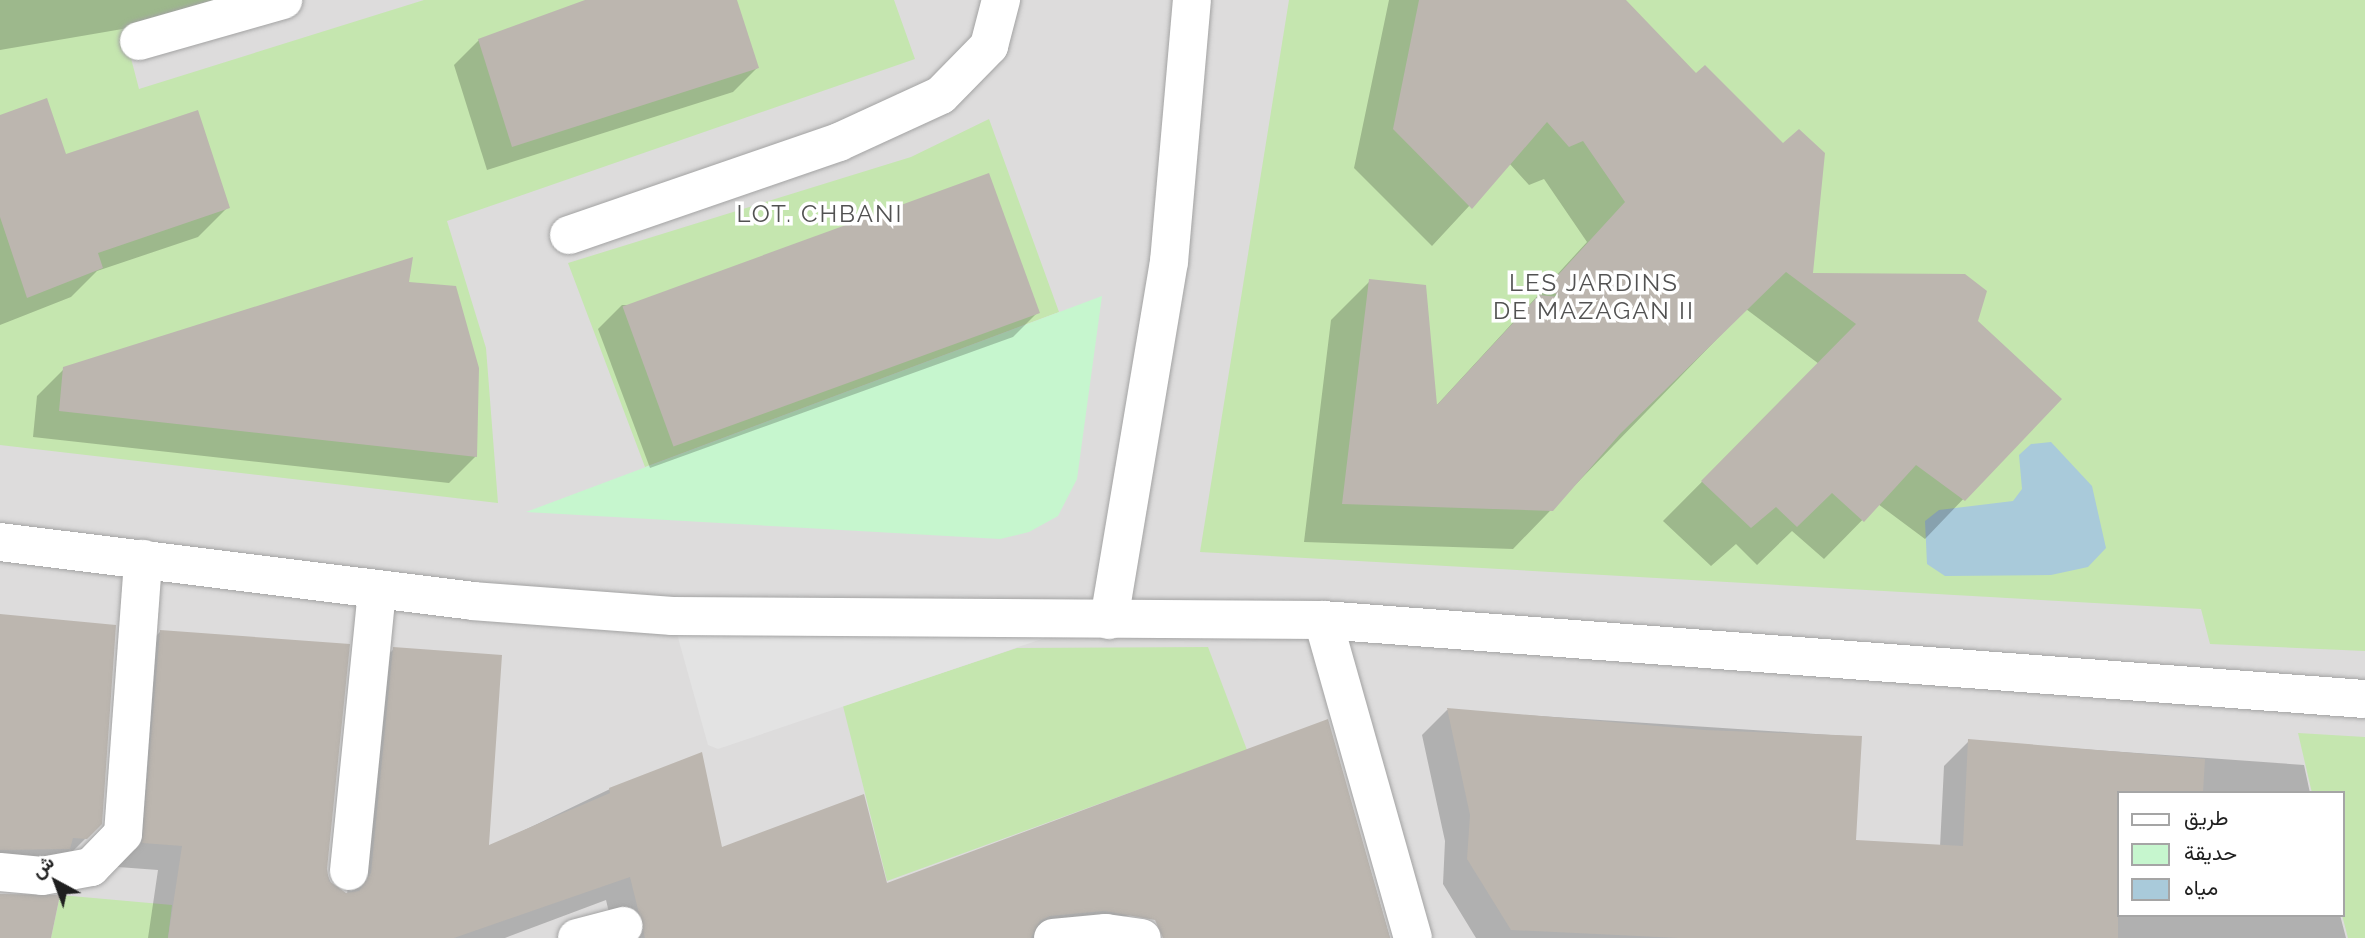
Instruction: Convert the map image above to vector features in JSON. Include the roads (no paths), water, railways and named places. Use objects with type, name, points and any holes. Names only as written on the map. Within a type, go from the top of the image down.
[{"type":"street","points":[[139,41],[283,0]]},
{"type":"street","points":[[569,235],[839,142],[941,95],[989,46],[1001,0]]},
{"type":"street","points":[[1110,620],[1168,262],[1192,0]]},
{"type":"street","points":[[0,542],[377,589],[697,618],[1323,620],[2365,699]]},
{"type":"street","points":[[0,872],[42,876],[91,867],[123,834],[143,559]]},
{"type":"street","points":[[349,871],[377,589]]},
{"type":"street","points":[[1323,620],[1413,938]]},
{"type":"street","points":[[577,938],[622,926]]},
{"type":"street","points":[[1053,938],[1105,933],[1142,938]]},
{"type":"water","points":[[2051,442],[2092,486],[2106,548],[2088,567],[2051,575],[1945,576],[1927,564],[1925,521],[1939,510],[2013,501],[2022,489],[2019,455],[2031,444]]},
{"type":"district","name":"LOT. CHBANI","points":[[820,214]]},
{"type":"district","name":"LES JARDINS DE MAZAGAN II","points":[[1594,297]]}]
